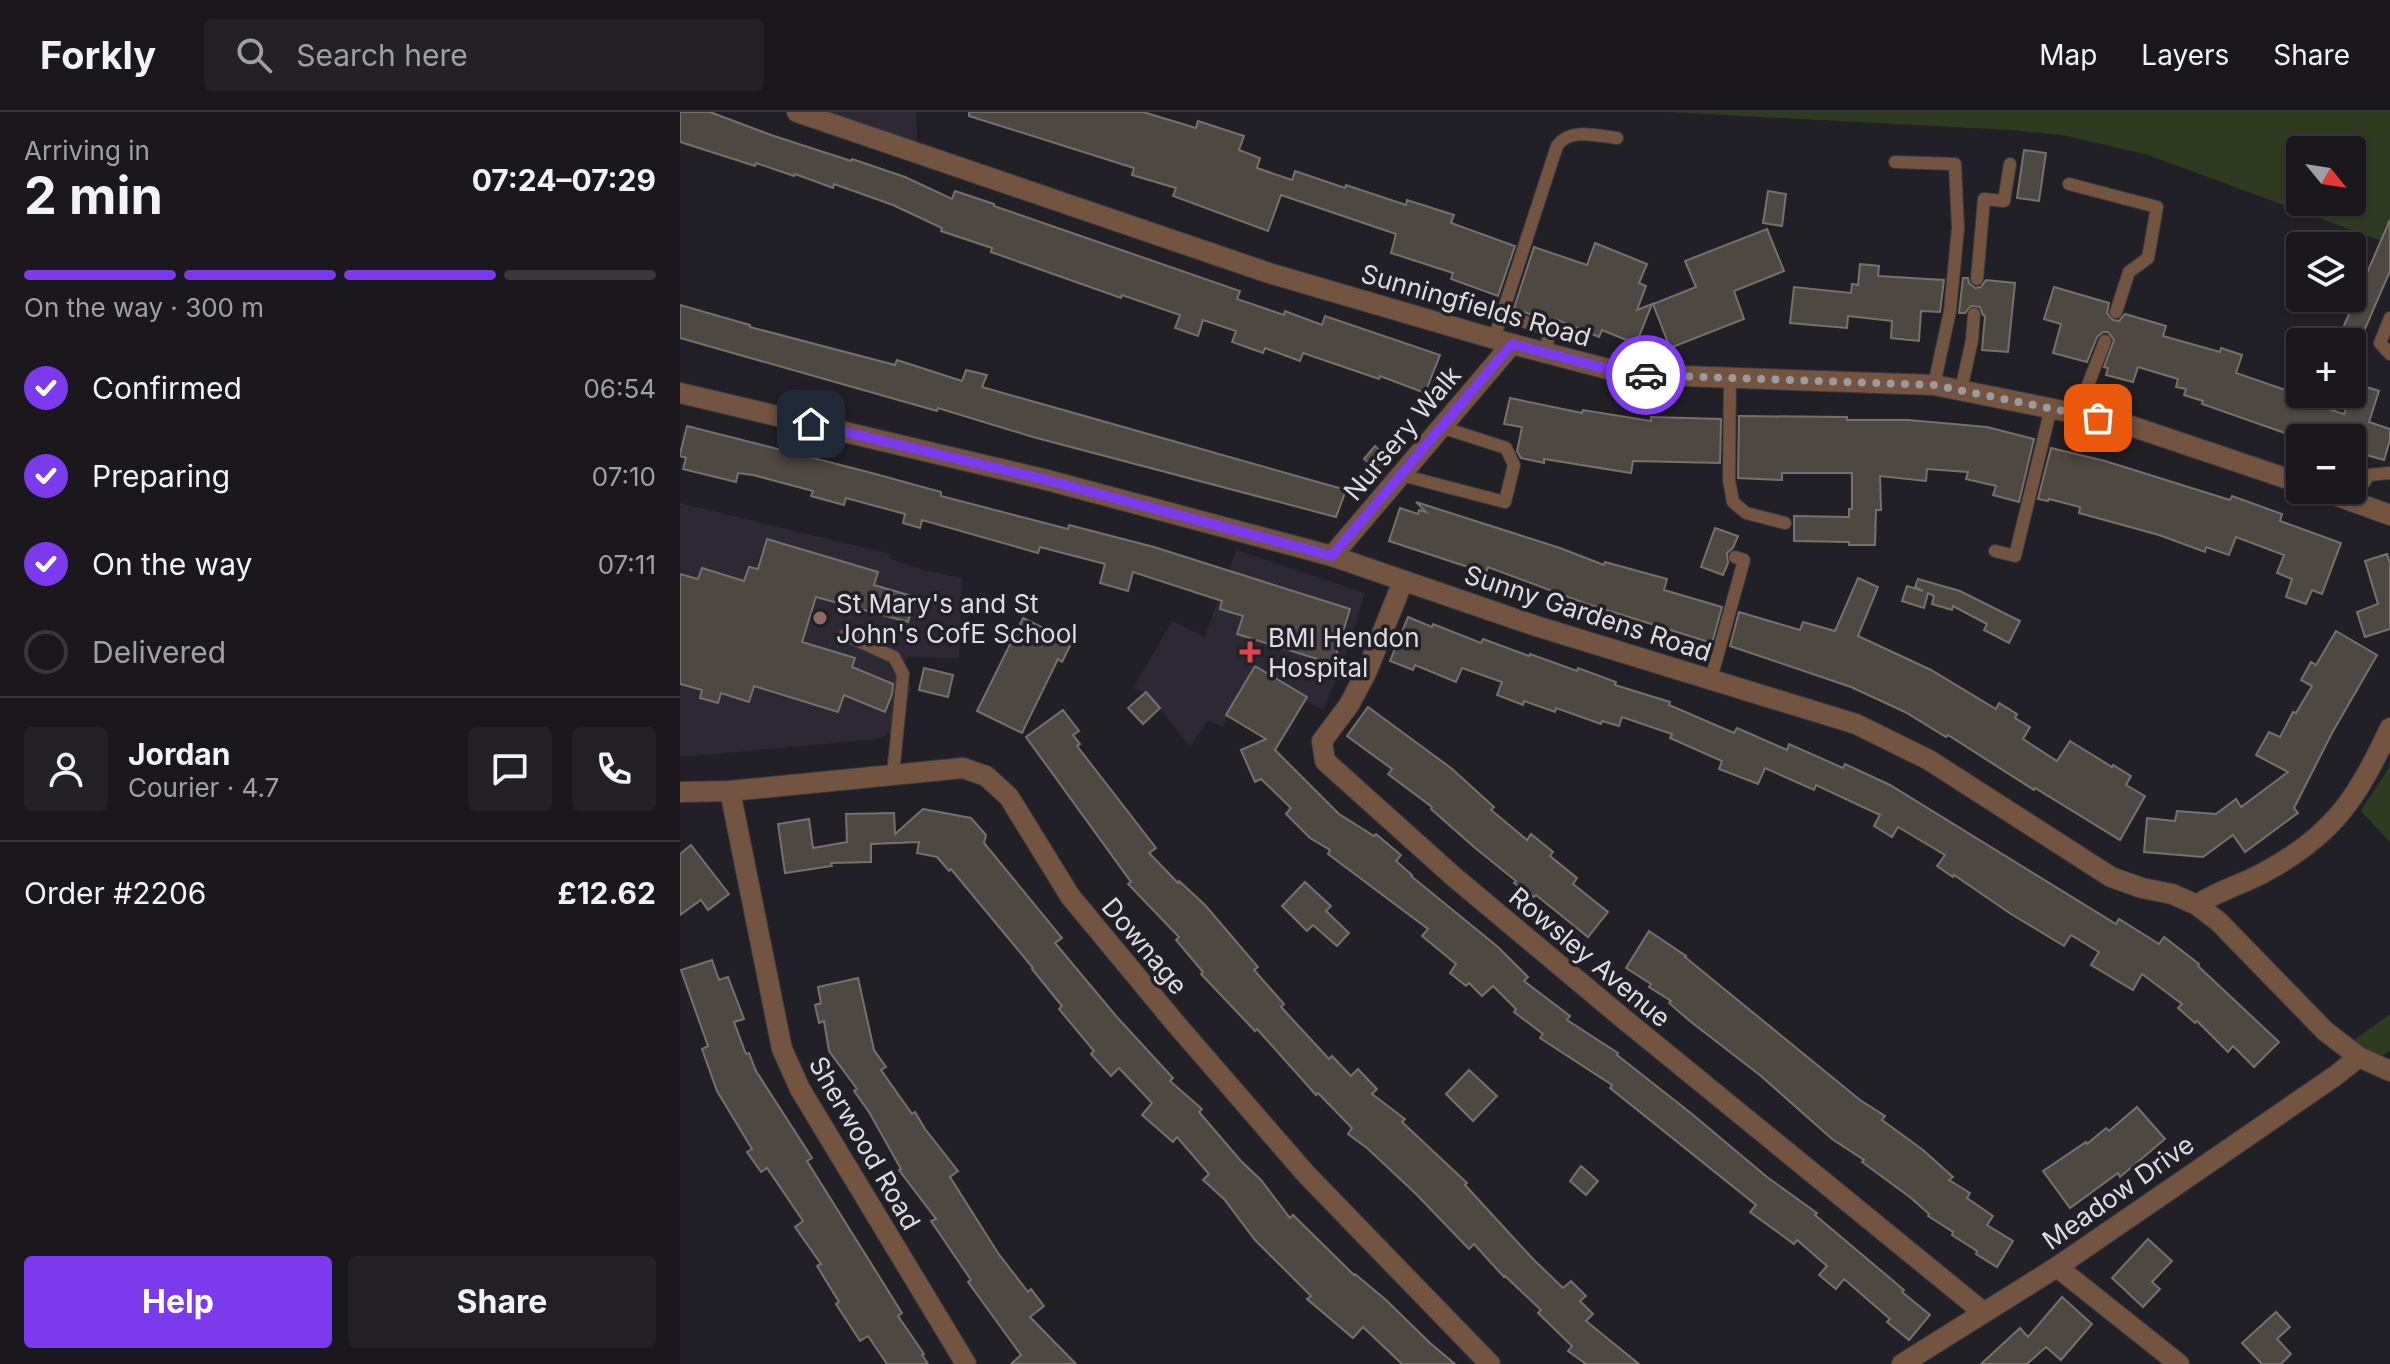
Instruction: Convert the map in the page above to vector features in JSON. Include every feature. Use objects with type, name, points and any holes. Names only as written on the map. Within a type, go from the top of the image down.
[{"type":"street","name":"Sunningfields Road","points":[[797,112],[1269,273],[1627,374],[1934,385],[2119,422],[2286,478]]},
{"type":"street","name":"Nursery Walk","points":[[1332,556],[1441,427],[1503,341]]},
{"type":"street","name":"Sunny Gardens Road","points":[[680,393],[1043,479],[1332,556],[1536,626],[1856,724],[1929,760],[2111,877],[2172,894],[2197,905],[2219,922],[2325,1031],[2359,1057],[2390,1071]]},
{"type":"street","points":[[2360,504],[2390,515]]},
{"type":"street","name":"Rowsley Avenue","points":[[1403,581],[1367,671],[1349,705],[1322,741],[1325,761],[1453,876],[1607,1005],[1983,1312]]},
{"type":"street","points":[[2197,905],[2260,875],[2315,839],[2341,815],[2359,789],[2390,728]]},
{"type":"street","name":"Downage","points":[[680,792],[730,791],[963,768],[986,776],[1009,797],[1070,896],[1176,1024],[1306,1174],[1490,1364]]},
{"type":"street","name":"Sherwood Road","points":[[730,791],[782,1049],[800,1089],[966,1364]]},
{"type":"street","name":"Meadow Drive","points":[[1902,1364],[2057,1267],[2359,1057]]},
{"type":"street","points":[[2057,1267],[2179,1364]]},
{"type":"lane","points":[[1503,341],[1502,313],[1562,139],[1570,134],[1617,138]]},
{"type":"lane","points":[[1895,162],[1955,164],[1958,228],[1950,311],[1934,385]]},
{"type":"lane","points":[[1977,279],[1984,199],[2004,201],[2010,164]]},
{"type":"lane","points":[[2069,184],[2157,207],[2148,258],[2129,272],[2116,312]]},
{"type":"lane","points":[[1502,313],[1543,327],[1548,335],[1547,353]]},
{"type":"lane","points":[[1961,390],[1972,340],[1974,314]]},
{"type":"lane","points":[[2390,318],[2380,343],[2390,354]]},
{"type":"lane","points":[[2077,413],[2105,341]]},
{"type":"lane","points":[[1730,379],[1729,480],[1733,502],[1746,513],[1785,523]]},
{"type":"lane","points":[[1995,551],[2015,556],[2051,408]]},
{"type":"lane","points":[[1401,475],[1505,502],[1514,465],[1506,448],[1441,427]]},
{"type":"lane","points":[[2366,477],[2390,473]]},
{"type":"lane","points":[[1711,679],[1744,560],[1735,557]]},
{"type":"lane","points":[[845,635],[894,657],[903,674],[893,775]]},
{"type":"shaded area","points":[[822,112],[916,112],[917,143]]},
{"type":"shaded area","name":"St Mary's and St John's CofE School","points":[[680,503],[890,554],[889,558],[927,571],[962,578],[959,658],[907,657],[905,668],[911,688],[901,727],[878,739],[680,757]]},
{"type":"shaded area","name":"BMI Hendon Hospital","points":[[1236,550],[1365,593],[1342,667],[1323,710],[1250,672],[1222,727],[1208,720],[1190,746],[1146,693],[1133,688],[1172,621],[1205,637]]},
{"type":"green space","points":[[1668,112],[2390,112],[2390,244],[2366,235],[2366,232],[2357,232],[2314,216],[2366,216],[2366,136],[2286,136],[2286,206],[2145,154],[2062,135]]},
{"type":"green space","points":[[2390,766],[2390,842],[2361,811]]},
{"type":"green space","points":[[2390,1014],[2390,1051],[2373,1063],[2346,1046]]},
{"type":"building","points":[[680,112],[710,112],[771,135],[905,177],[952,199],[955,191],[994,204],[1240,291],[1237,299],[1284,315],[1285,311],[1322,325],[1325,316],[1440,355],[1425,393],[1303,353],[1300,361],[1265,348],[1263,353],[1232,342],[1236,331],[1203,320],[1198,336],[1175,328],[1180,315],[1122,295],[1121,298],[991,252],[992,248],[941,231],[942,228],[893,205],[834,184],[833,188],[795,174],[756,163],[755,166],[680,142]]},
{"type":"building","points":[[969,112],[1143,112],[1196,128],[1198,121],[1244,136],[1239,150],[1260,158],[1257,168],[1292,180],[1295,171],[1406,205],[1407,200],[1454,215],[1451,223],[1515,246],[1498,296],[1451,279],[1453,273],[1391,253],[1396,234],[1281,195],[1268,231],[1173,196],[1176,188],[1132,175],[1134,168],[969,116]]},
{"type":"building","points":[[2024,150],[2046,153],[2039,201],[2017,198]]},
{"type":"building","points":[[1768,191],[1786,194],[1782,226],[1763,223]]},
{"type":"building","points":[[2390,220],[2390,271],[2365,328],[2343,328],[2350,312],[2366,312],[2366,275]]},
{"type":"building","points":[[1767,229],[1784,271],[1734,291],[1744,319],[1670,348],[1653,304],[1696,287],[1685,261]]},
{"type":"building","points":[[1595,243],[1647,264],[1639,283],[1646,286],[1637,310],[1652,304],[1636,344],[1602,330],[1599,337],[1555,319],[1553,323],[1514,308],[1534,247],[1587,265]]},
{"type":"building","points":[[1860,264],[1879,266],[1878,276],[1944,280],[1940,312],[1921,311],[1919,341],[1891,338],[1892,321],[1848,316],[1847,328],[1790,323],[1794,287],[1851,293],[1852,284],[1858,285]]},
{"type":"building","points":[[1963,278],[1968,278],[1975,288],[1981,287],[1986,280],[2015,283],[2008,352],[1982,350],[1985,316],[1980,307],[1971,306],[1965,313],[1959,313]]},
{"type":"building","points":[[2054,287],[2109,303],[2107,313],[2113,320],[2119,321],[2125,314],[2166,326],[2163,336],[2242,355],[2236,373],[2286,390],[2286,408],[2325,408],[2344,414],[2346,408],[2366,408],[2366,387],[2379,391],[2369,422],[2390,429],[2384,460],[2366,455],[2366,424],[2286,424],[2286,433],[2184,395],[2186,389],[2176,387],[2178,379],[2138,367],[2133,382],[2106,375],[2108,368],[2104,367],[2114,340],[2108,332],[2097,337],[2087,362],[2053,353],[2061,324],[2044,319]]},
{"type":"building","points":[[680,305],[895,365],[897,360],[962,381],[966,370],[987,375],[982,387],[1346,490],[1336,517],[1033,437],[938,408],[937,411],[680,338]]},
{"type":"building","points":[[1510,398],[1582,413],[1583,410],[1651,421],[1651,417],[1721,419],[1720,463],[1633,461],[1631,473],[1521,458],[1517,451],[1522,427],[1504,424]]},
{"type":"building","points":[[1739,416],[1908,420],[1987,427],[2034,439],[2019,502],[1993,495],[1996,486],[1966,479],[1968,472],[1927,469],[1926,481],[1880,476],[1881,510],[1876,510],[1875,545],[1794,541],[1794,516],[1849,517],[1849,509],[1852,509],[1852,473],[1782,473],[1782,480],[1738,478]]},
{"type":"building","points":[[687,426],[868,472],[941,492],[941,496],[1068,529],[1069,525],[1154,547],[1350,609],[1333,664],[1237,634],[1243,616],[1220,609],[1222,601],[1133,572],[1128,591],[1100,583],[1105,564],[1040,547],[1038,553],[922,520],[920,528],[903,523],[905,514],[846,498],[844,505],[811,496],[813,491],[753,475],[738,473],[736,482],[683,469],[686,458],[680,454]]},
{"type":"building","points":[[1375,446],[1389,459],[1378,471],[1364,459]]},
{"type":"building","points":[[2051,448],[2105,461],[2230,500],[2232,496],[2282,514],[2280,521],[2341,543],[2322,594],[2312,590],[2306,604],[2286,597],[2292,579],[2277,573],[2284,555],[2236,537],[2229,555],[2206,547],[2205,552],[2159,535],[2079,513],[2080,507],[2038,499]]},
{"type":"building","points":[[1416,502],[1604,565],[1605,562],[1667,579],[1664,590],[1722,607],[1712,643],[1587,604],[1488,567],[1486,573],[1389,541],[1400,508],[1418,514],[1419,510],[1426,512]]},
{"type":"building","points":[[1715,528],[1738,536],[1727,553],[1728,563],[1723,575],[1701,567]]},
{"type":"building","points":[[767,539],[878,572],[874,585],[915,597],[908,622],[816,597],[802,642],[855,658],[852,667],[893,684],[885,712],[844,695],[838,712],[754,686],[749,702],[721,693],[718,703],[700,698],[702,690],[680,684],[680,574],[698,579],[702,568],[744,581],[749,567],[758,569]]},
{"type":"building","points":[[2387,554],[2390,564],[2390,629],[2365,637],[2357,612],[2378,604],[2365,561]]},
{"type":"building","points":[[1858,578],[1878,587],[1858,636],[1931,670],[1996,709],[1999,703],[2017,714],[2015,718],[2030,727],[2023,739],[2057,761],[2070,741],[2131,776],[2126,785],[2145,796],[2120,840],[1905,712],[1851,687],[1730,646],[1739,612],[1800,630],[1803,622],[1835,631]]},
{"type":"building","points":[[1918,579],[1960,591],[2020,621],[2009,643],[1984,630],[1987,624],[1953,606],[1952,610],[1932,604],[1934,596],[1928,593],[1924,608],[1902,601],[1907,586],[1923,591],[1915,587]]},
{"type":"building","points":[[1408,617],[1481,643],[1483,639],[1577,671],[1578,668],[1616,682],[1615,685],[1670,702],[1669,705],[1734,733],[1737,728],[1787,750],[1789,744],[1843,768],[1845,764],[1890,785],[2116,924],[2119,919],[2159,944],[2164,937],[2199,964],[2279,1042],[2254,1067],[2233,1046],[2228,1052],[2197,1021],[2195,1023],[2178,1008],[2182,1004],[2142,974],[2133,990],[2091,965],[2099,952],[2071,935],[2064,946],[1937,866],[1945,855],[1898,827],[1892,837],[1874,826],[1880,815],[1816,785],[1814,790],[1765,768],[1758,784],[1719,769],[1722,761],[1670,738],[1672,734],[1622,717],[1619,726],[1602,721],[1601,724],[1556,708],[1555,712],[1524,701],[1523,705],[1497,695],[1502,682],[1462,668],[1456,682],[1415,665],[1413,670],[1390,661]]},
{"type":"building","points":[[1023,618],[1072,642],[1062,662],[1058,659],[1022,733],[977,711]]},
{"type":"building","points":[[2336,631],[2377,655],[2294,808],[2298,813],[2245,852],[2233,835],[2203,857],[2144,852],[2147,818],[2175,821],[2177,811],[2216,814],[2236,799],[2241,807],[2288,772],[2256,755],[2269,732],[2280,737],[2293,712],[2296,713],[2312,686],[2301,680],[2311,662],[2316,665]]},
{"type":"building","points":[[1255,666],[1307,697],[1275,750],[1339,814],[1374,836],[1376,834],[1401,855],[1396,861],[1411,876],[1498,947],[1528,977],[1524,981],[1570,1016],[1567,1020],[1618,1053],[1767,1177],[1817,1213],[1815,1215],[1904,1290],[1902,1292],[1930,1315],[1909,1340],[1844,1279],[1836,1289],[1819,1275],[1827,1266],[1797,1240],[1794,1244],[1750,1212],[1756,1205],[1610,1088],[1612,1085],[1540,1038],[1543,1034],[1514,1012],[1516,1009],[1493,986],[1482,996],[1469,983],[1466,986],[1450,973],[1456,964],[1422,936],[1428,929],[1328,854],[1330,850],[1310,838],[1286,814],[1291,808],[1261,779],[1255,782],[1241,750],[1266,739],[1226,715]]},
{"type":"building","points":[[924,668],[953,675],[948,697],[919,690]]},
{"type":"building","points":[[1146,692],[1160,708],[1143,724],[1128,708]]},
{"type":"building","points":[[1368,707],[1451,768],[1494,807],[1491,810],[1527,840],[1531,834],[1553,852],[1550,856],[1577,878],[1573,884],[1608,912],[1588,937],[1536,895],[1534,897],[1514,883],[1516,881],[1432,807],[1388,774],[1392,769],[1347,736]]},
{"type":"building","points":[[1063,710],[1079,731],[1073,735],[1080,744],[1077,746],[1156,848],[1149,853],[1205,905],[1258,967],[1254,970],[1284,1004],[1281,1007],[1329,1059],[1332,1056],[1351,1076],[1358,1069],[1377,1089],[1372,1094],[1405,1119],[1402,1122],[1467,1183],[1465,1185],[1563,1288],[1571,1281],[1586,1296],[1580,1301],[1593,1314],[1586,1321],[1639,1364],[1586,1364],[1568,1351],[1572,1346],[1538,1313],[1541,1310],[1504,1277],[1474,1244],[1469,1249],[1415,1193],[1348,1134],[1352,1128],[1318,1093],[1316,1095],[1257,1029],[1255,1031],[1201,974],[1203,972],[1176,940],[1179,937],[1128,884],[1131,882],[1026,737]]},
{"type":"building","points":[[923,809],[971,818],[986,835],[984,843],[1062,938],[1055,943],[1173,1078],[1170,1081],[1202,1109],[1199,1112],[1261,1180],[1290,1218],[1293,1215],[1354,1275],[1455,1364],[1402,1364],[1363,1327],[1353,1338],[1307,1299],[1311,1296],[1255,1240],[1224,1199],[1203,1180],[1209,1174],[1177,1137],[1173,1142],[1142,1115],[1152,1103],[1119,1068],[1111,1076],[1091,1054],[1094,1051],[1059,1009],[1062,1006],[1033,968],[951,869],[949,871],[937,857],[917,853],[919,842],[871,844],[871,862],[831,863],[832,866],[785,873],[778,824],[809,819],[813,848],[847,842],[846,814],[894,813],[895,834]]},
{"type":"building","points":[[691,845],[729,894],[708,910],[701,900],[680,915],[680,854]]},
{"type":"building","points":[[1305,882],[1331,906],[1326,911],[1349,933],[1337,946],[1313,925],[1307,931],[1282,906]]},
{"type":"building","points":[[1649,931],[1686,956],[1860,1100],[1885,1116],[1882,1120],[1923,1150],[1953,1177],[1949,1180],[1970,1193],[1967,1198],[1993,1216],[1987,1225],[2013,1241],[1997,1267],[1928,1216],[1911,1198],[1862,1162],[1864,1160],[1832,1139],[1761,1076],[1691,1022],[1669,1003],[1671,1001],[1649,987],[1651,984],[1626,968]]},
{"type":"building","points":[[712,960],[719,980],[728,977],[744,1019],[734,1022],[746,1054],[749,1053],[756,1071],[812,1158],[807,1161],[902,1313],[898,1316],[928,1364],[887,1364],[868,1336],[860,1341],[836,1304],[839,1302],[817,1266],[821,1264],[795,1227],[803,1221],[767,1168],[761,1172],[747,1152],[752,1149],[717,1091],[702,1049],[708,1046],[681,970]]},
{"type":"building","points":[[858,978],[874,1050],[886,1067],[881,1070],[958,1171],[950,1177],[998,1253],[1028,1292],[1031,1289],[1044,1306],[1030,1317],[1076,1364],[1011,1364],[1021,1355],[968,1282],[971,1280],[931,1221],[936,1219],[899,1170],[869,1112],[854,1091],[857,1089],[829,1051],[824,1021],[819,1023],[815,1005],[821,1003],[818,987]]},
{"type":"building","points":[[1469,1070],[1497,1096],[1473,1121],[1446,1094]]},
{"type":"building","points":[[2137,1107],[2165,1139],[2120,1177],[2118,1173],[2070,1208],[2043,1171],[2087,1144],[2106,1128],[2109,1131]]},
{"type":"building","points":[[1581,1166],[1598,1181],[1586,1195],[1570,1181]]},
{"type":"building","points":[[2148,1239],[2172,1261],[2152,1282],[2160,1289],[2143,1307],[2112,1278]]},
{"type":"building","points":[[2062,1297],[2092,1324],[2061,1360],[2046,1347],[2027,1364],[1981,1364],[2020,1328],[2028,1337]]},
{"type":"building","points":[[2276,1312],[2290,1327],[2277,1339],[2291,1354],[2281,1364],[2262,1364],[2242,1343]]},
{"type":"way so far","points":[[1646,375],[1934,385],[2098,418]]},
{"type":"place","name":"St Mary's and St John's CofE School","points":[[820,618]]},
{"type":"place","name":"BMI Hendon Hospital","points":[[1250,652]]},
{"type":"route","points":[[811,424],[1043,479],[1332,556],[1512,344],[1627,374],[1646,375]]}]
